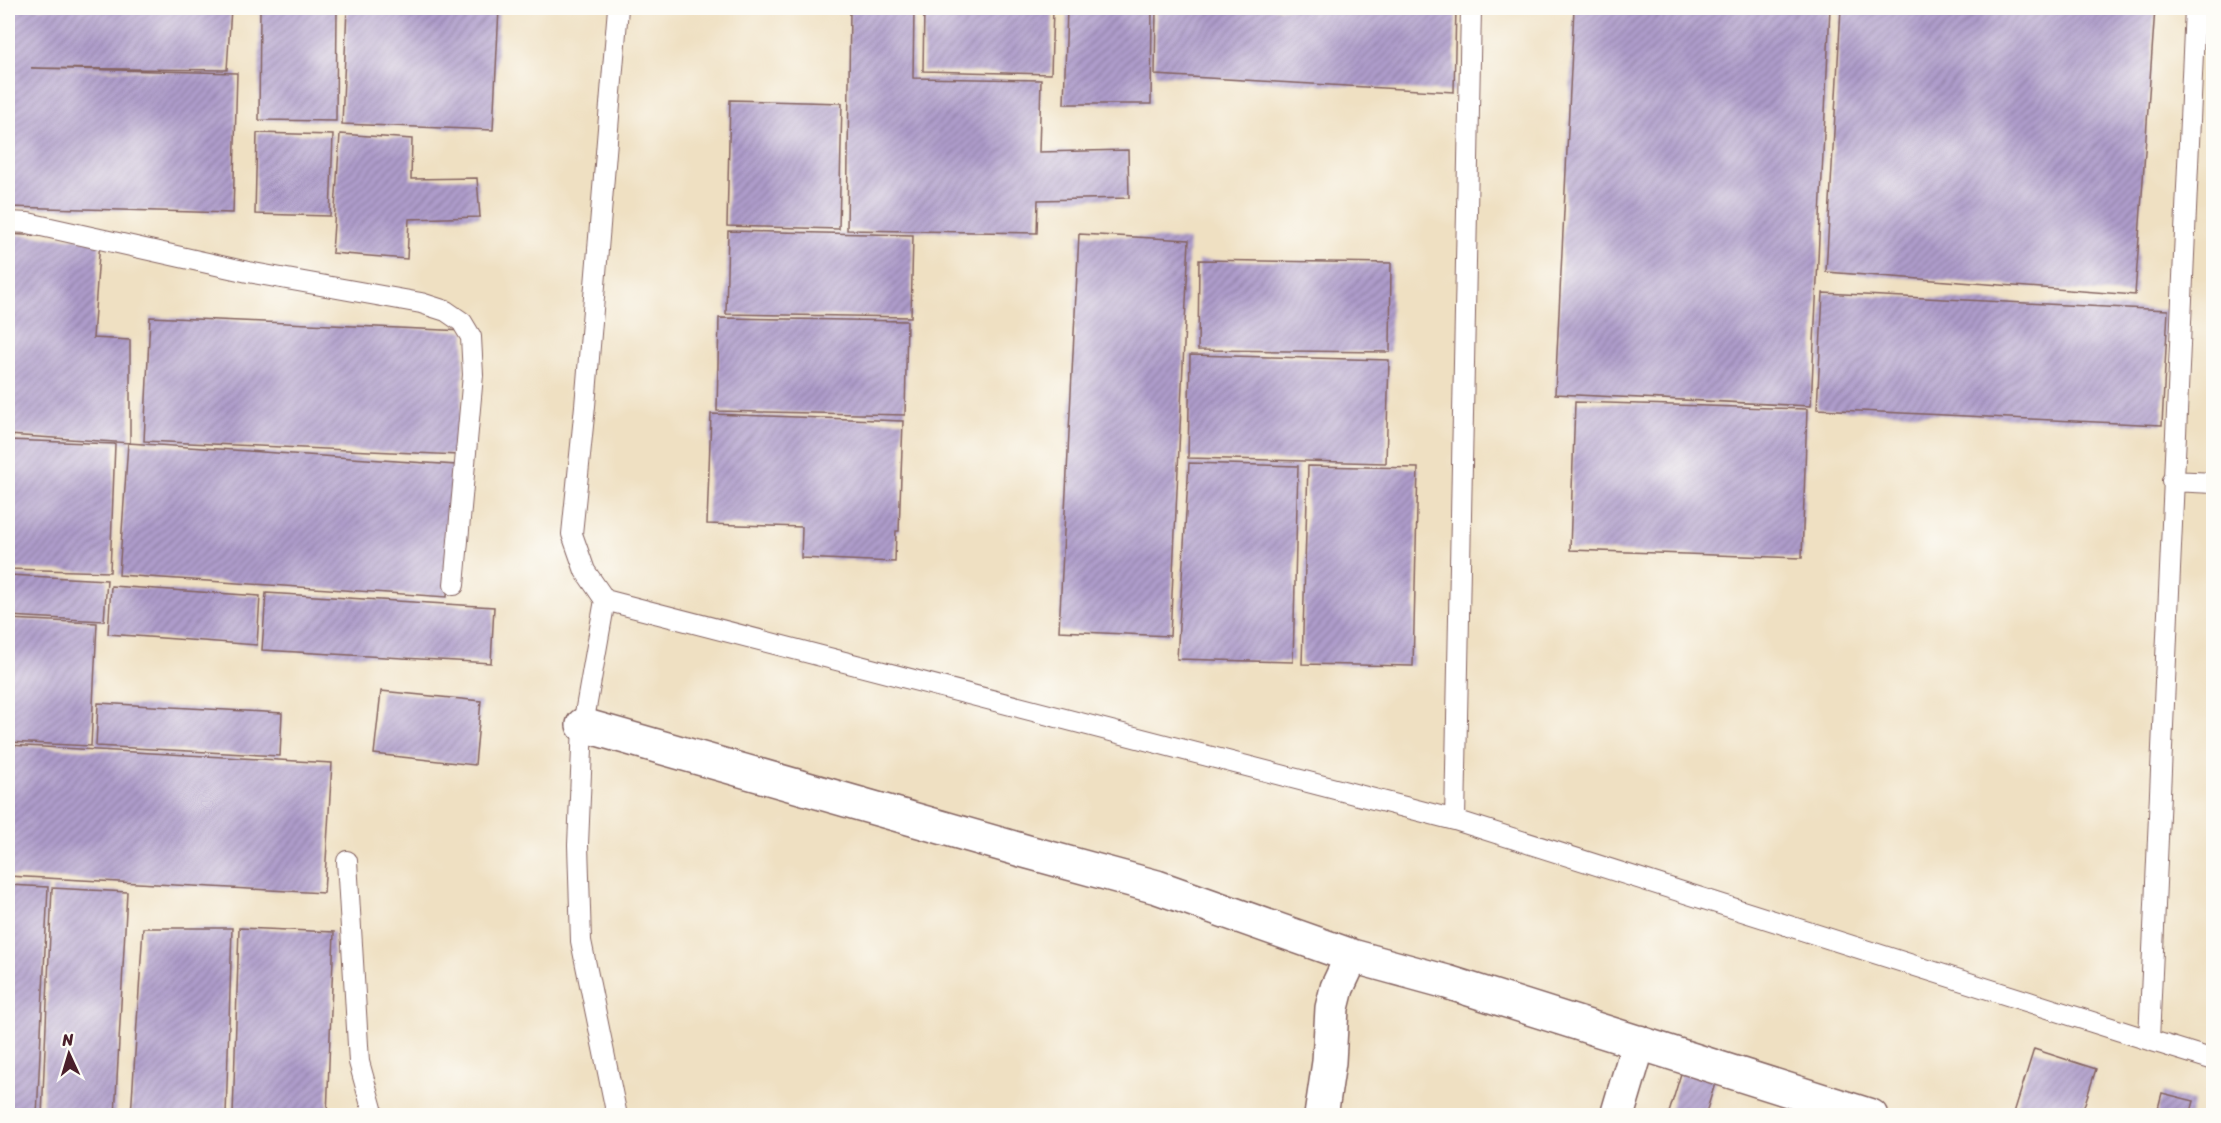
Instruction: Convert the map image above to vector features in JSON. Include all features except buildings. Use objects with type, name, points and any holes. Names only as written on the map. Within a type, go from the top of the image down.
[{"type":"street","points":[[583,724],[1028,852],[1098,869],[1352,956],[1447,982],[1639,1042],[1831,1109],[1870,1116]]},
{"type":"street","points":[[1321,1116],[1332,1008],[1337,988],[1352,956]]},
{"type":"street","points":[[1617,1116],[1639,1042]]},
{"type":"lane","points":[[618,8],[572,534],[585,571],[605,600],[1455,820],[2214,1060]]},
{"type":"lane","points":[[1455,820],[1471,8]]},
{"type":"lane","points":[[2149,1040],[2172,481],[2196,8]]},
{"type":"lane","points":[[8,222],[28,223],[310,284],[422,303],[446,311],[462,322],[471,337],[473,375],[454,585]]},
{"type":"lane","points":[[2172,481],[2214,483]]},
{"type":"lane","points":[[605,600],[583,724],[578,845],[581,941],[617,1116]]},
{"type":"lane","points":[[347,861],[359,1062],[374,1116]]}]
